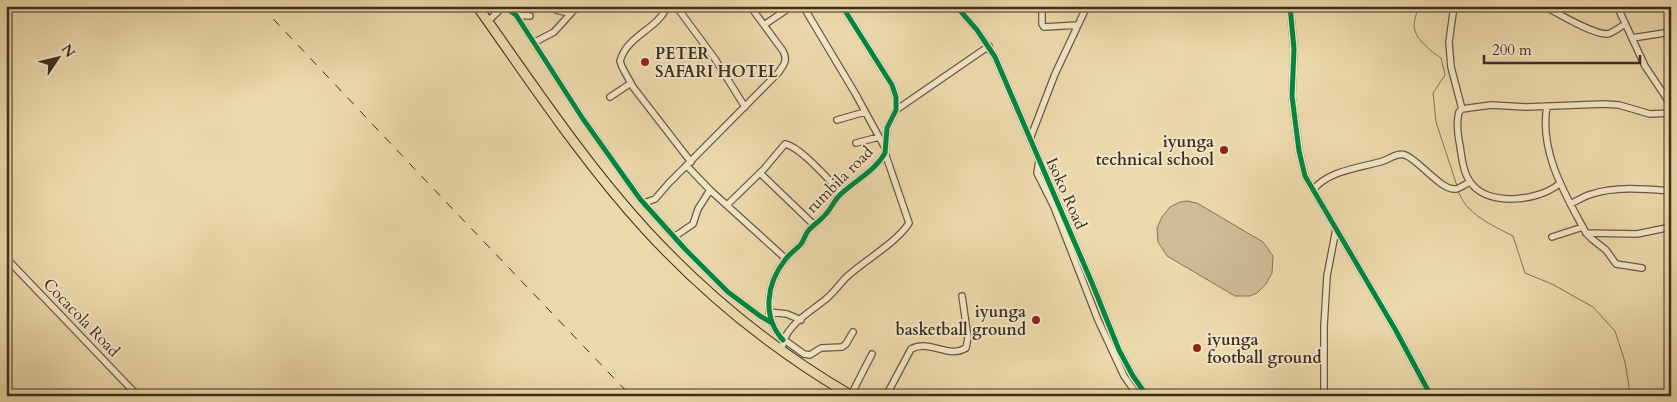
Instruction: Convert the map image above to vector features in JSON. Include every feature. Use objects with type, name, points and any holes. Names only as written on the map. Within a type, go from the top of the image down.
[{"type":"highway","points":[[477,6],[584,156],[645,229],[668,253],[713,294],[782,351],[851,396]]},
{"type":"street","points":[[547,6],[560,12],[573,12]]},
{"type":"street","points":[[534,42],[554,32],[573,12],[582,6]]},
{"type":"street","points":[[667,6],[661,18],[636,37],[622,56],[620,61],[622,67],[631,83],[710,190],[786,259]]},
{"type":"street","points":[[676,6],[715,59],[745,107]]},
{"type":"street","points":[[652,212],[656,199],[668,184],[778,73],[785,62],[783,51],[750,6]]},
{"type":"street","points":[[764,25],[792,6]]},
{"type":"street","points":[[782,351],[783,340],[788,332],[830,296],[847,276],[897,237],[909,223],[879,137],[803,6]]},
{"type":"street","points":[[842,6],[892,85],[896,97],[896,110]]},
{"type":"street","name":"Isoko Road","points":[[956,6],[989,46],[1002,72],[1119,350],[1130,371],[1147,396]]},
{"type":"street","points":[[1042,6],[1042,24],[1044,28],[1078,25]]},
{"type":"street","points":[[1030,139],[1055,74],[1087,6]]},
{"type":"street","points":[[1290,6],[1294,49],[1293,110],[1305,176],[1395,329],[1431,396]]},
{"type":"street","points":[[1454,6],[1449,42],[1451,67],[1462,109],[1458,115],[1459,141],[1463,163],[1470,182],[1482,193],[1496,198],[1509,199],[1538,194],[1551,190],[1560,184]]},
{"type":"street","points":[[1544,6],[1592,30],[1605,34],[1625,24]]},
{"type":"street","points":[[1617,6],[1650,77],[1671,105]]},
{"type":"street","points":[[488,21],[502,7],[516,15],[583,119],[636,194],[674,237],[728,292],[772,323]]},
{"type":"street","points":[[516,15],[530,16]]},
{"type":"street","points":[[1632,38],[1671,32]]},
{"type":"street","points":[[896,110],[989,46]]},
{"type":"street","points":[[610,97],[631,83]]},
{"type":"street","points":[[1462,109],[1491,105],[1526,107],[1604,104],[1627,107],[1650,114],[1671,112]]},
{"type":"street","points":[[1547,106],[1547,140],[1560,184],[1585,230],[1592,239],[1604,248],[1616,264],[1642,268]]},
{"type":"street","name":"rumbila road","points":[[783,340],[777,334],[772,323],[768,304],[773,279],[786,259],[801,244],[808,230],[823,217],[842,193],[873,168],[885,150],[888,124],[896,110]]},
{"type":"street","points":[[837,120],[865,112]]},
{"type":"street","points":[[856,143],[879,137]]},
{"type":"street","points":[[727,205],[760,173],[784,144],[787,144],[807,158],[842,193]]},
{"type":"street","points":[[1313,190],[1320,182],[1351,168],[1381,162],[1401,154],[1413,160],[1440,183],[1455,189],[1470,182]]},
{"type":"street","points":[[1039,160],[1037,170],[1039,177],[1054,207],[1098,320],[1124,376],[1138,396]]},
{"type":"street","points":[[760,173],[814,225]]},
{"type":"street","points":[[1570,204],[1590,194],[1606,191],[1638,189],[1671,191]]},
{"type":"street","points":[[674,237],[693,224],[698,209],[710,190]]},
{"type":"street","points":[[644,203],[656,199]]},
{"type":"street","points":[[1552,237],[1585,230],[1637,234],[1671,227]]},
{"type":"street","points":[[1324,396],[1324,326],[1327,276],[1336,229]]},
{"type":"street","name":"Cocacola Road","points":[[6,258],[138,396]]},
{"type":"street","points":[[886,396],[911,349],[927,345],[959,352],[966,348],[968,338],[962,296]]},
{"type":"street","points":[[770,312],[786,314],[801,320]]},
{"type":"street","points":[[783,340],[804,354],[810,355],[821,348],[842,347],[853,332]]},
{"type":"street","points":[[851,396],[872,354]]},
{"type":"shaded area","points":[[1187,201],[1197,203],[1263,242],[1273,256],[1272,273],[1266,284],[1257,293],[1250,296],[1235,296],[1167,256],[1158,242],[1157,228],[1162,217],[1170,207]]},
{"type":"waterway","points":[[1419,6],[1414,21],[1415,31],[1422,42],[1441,58],[1445,75],[1433,93],[1436,122],[1457,186]]},
{"type":"waterway","points":[[1458,190],[1467,206],[1480,218],[1513,236],[1525,273],[1552,284],[1593,307],[1615,331],[1625,362],[1630,393],[1628,396]]},
{"type":"railway","points":[[261,6],[631,396]]},
{"type":"cycle path","points":[[783,340],[776,331],[769,311],[770,290],[774,279],[787,258],[801,244],[808,231],[827,213],[839,196],[871,170],[881,159],[885,153],[887,128],[896,110],[896,97],[892,85],[842,6]]},
{"type":"cycle path","points":[[956,6],[977,30],[995,57],[1119,350],[1133,376],[1147,396]]},
{"type":"cycle path","points":[[1290,6],[1294,49],[1292,96],[1299,151],[1305,176],[1395,329],[1431,396]]},
{"type":"cycle path","points":[[501,8],[516,15],[583,119],[640,199],[685,249],[728,292],[772,323]]},
{"type":"place","name":"PETER SAFARI HOTEL","points":[[645,62]]},
{"type":"place","name":"iyunga technical school","points":[[1224,150]]},
{"type":"place","name":"iyunga basketball ground","points":[[1036,320]]},
{"type":"place","name":"iyunga football ground","points":[[1197,348]]}]
